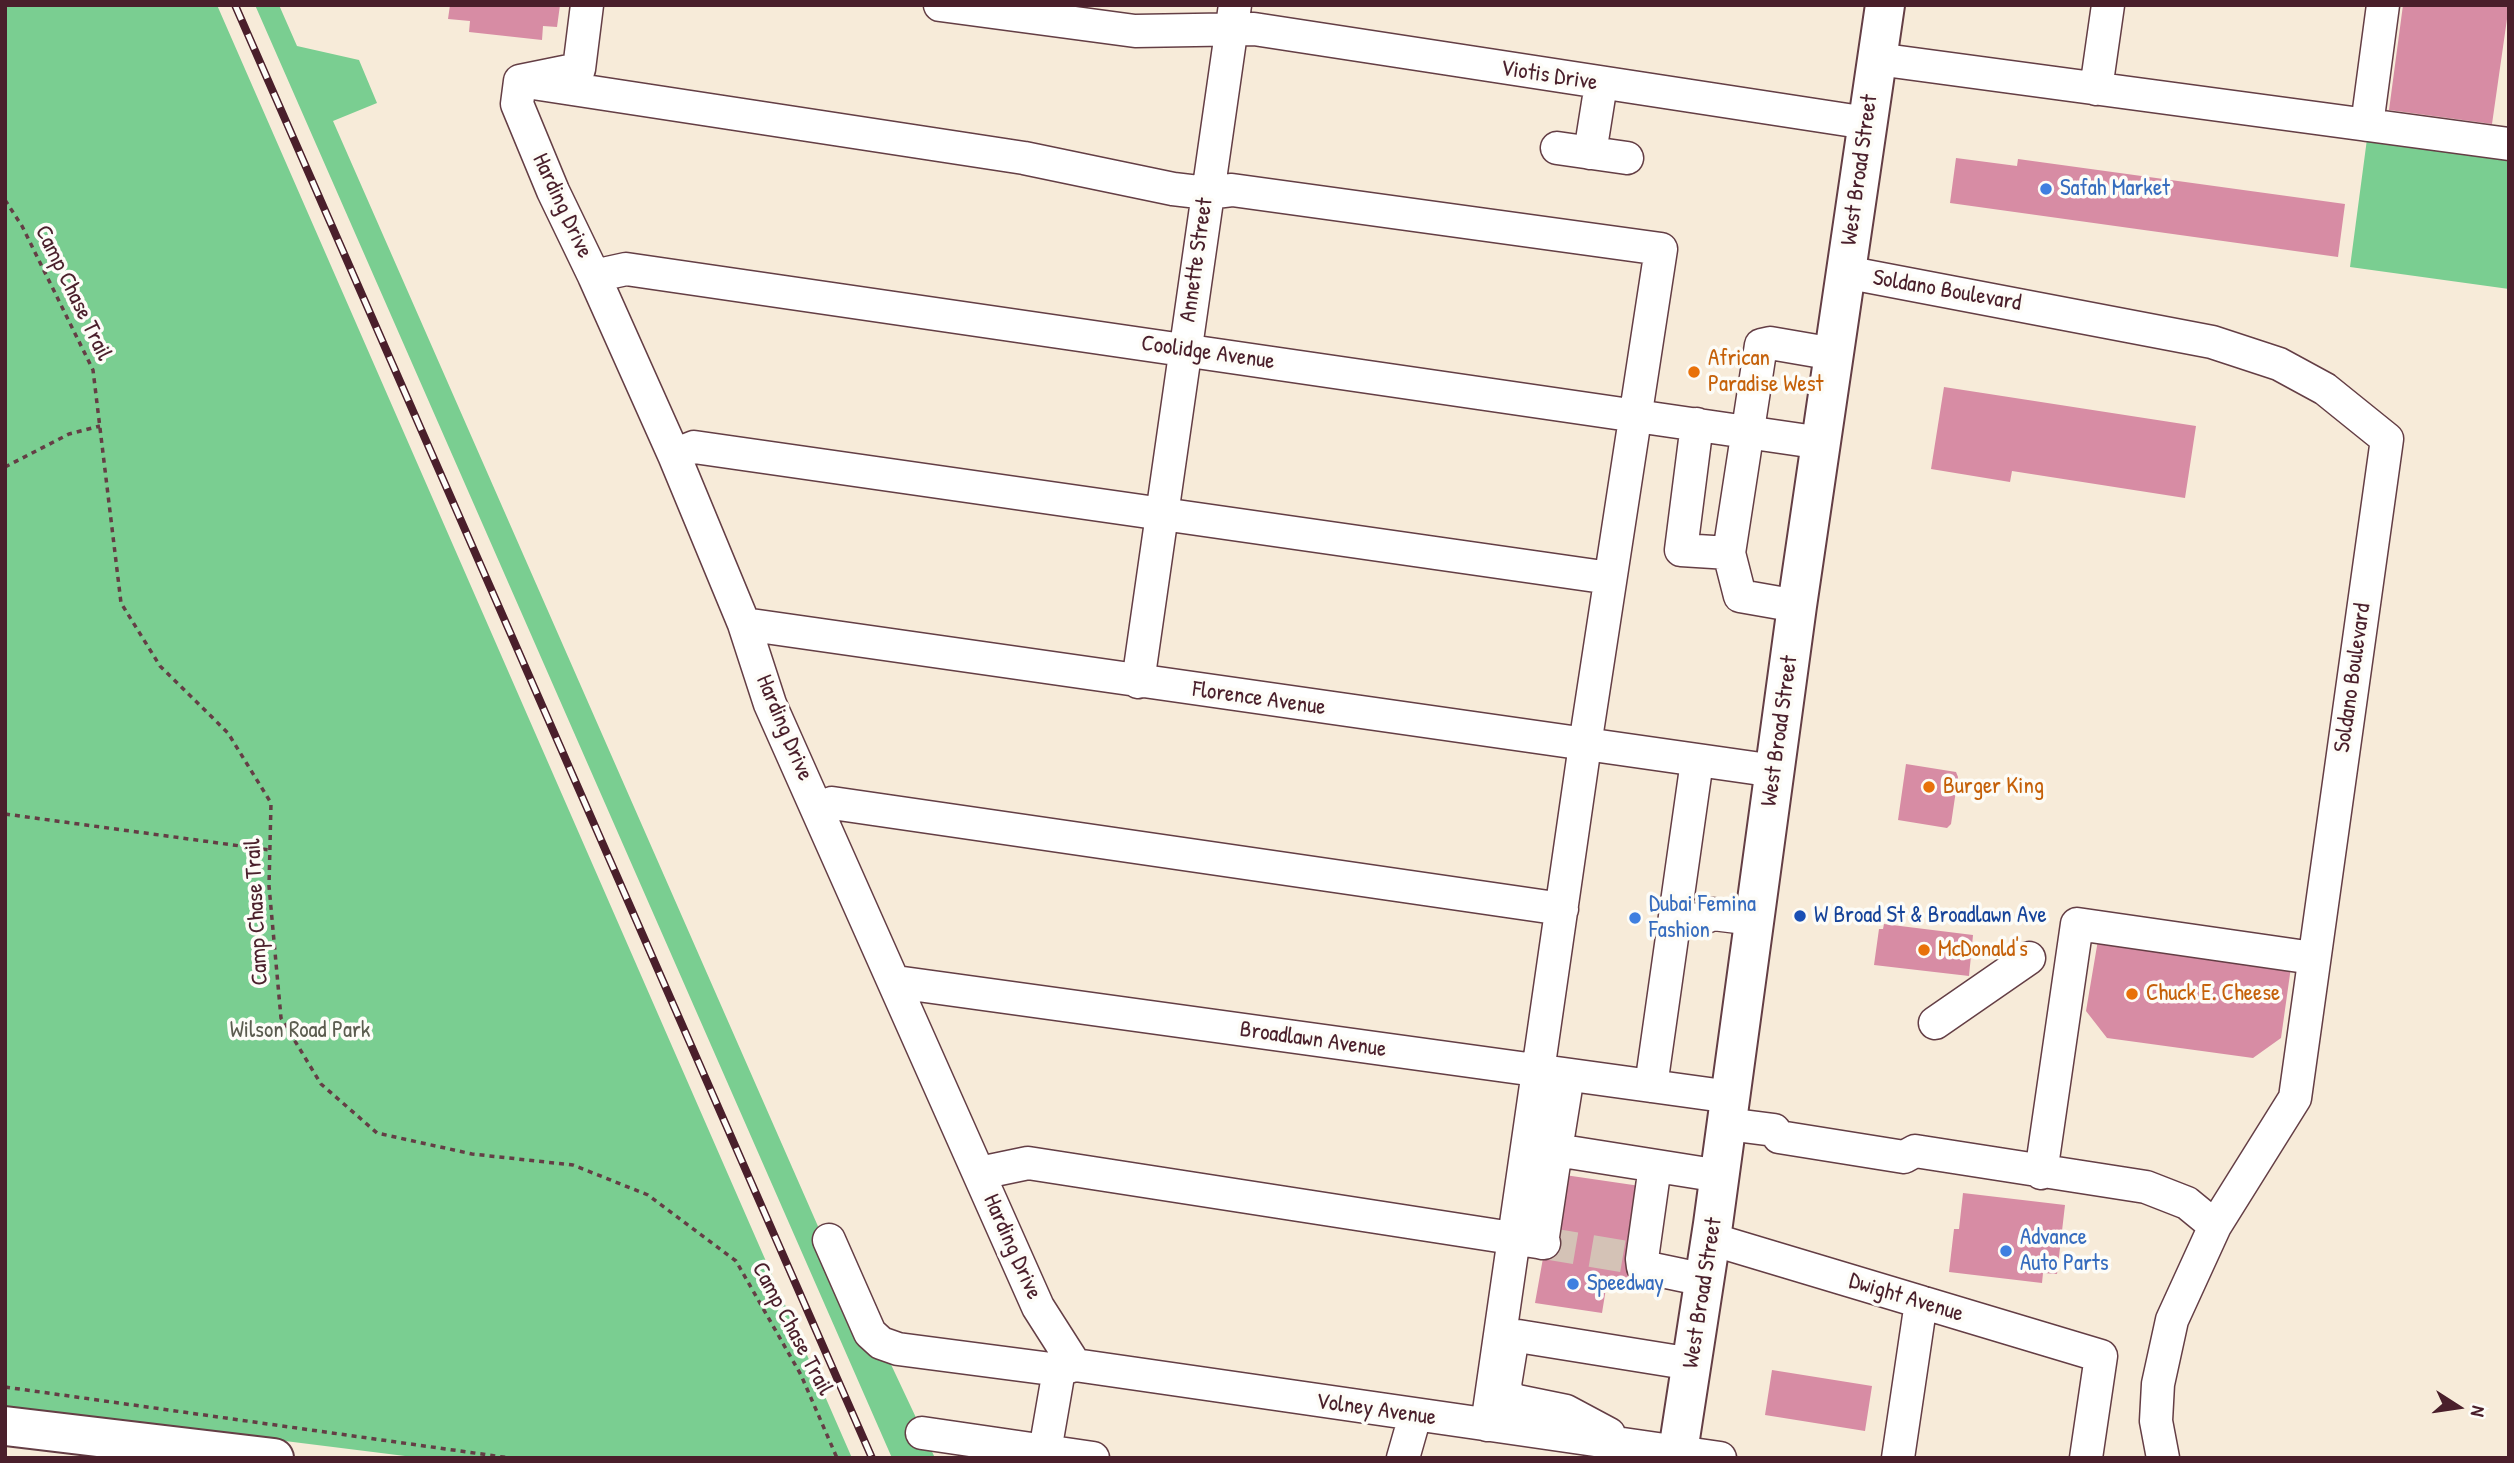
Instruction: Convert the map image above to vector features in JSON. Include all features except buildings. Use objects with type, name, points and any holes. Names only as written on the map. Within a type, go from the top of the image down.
[{"type":"main road","name":"West Broad Street","points":[[1678,1455],[1720,1176],[1797,606],[1885,5]]},
{"type":"main road","points":[[5,1426],[274,1458]]},
{"type":"street","points":[[520,81],[579,69],[587,5]]},
{"type":"street","name":"Viotis Drive","points":[[940,5],[1135,31],[1233,18],[1254,29],[1867,123]]},
{"type":"street","points":[[2096,89],[2108,5]]},
{"type":"street","points":[[2367,125],[2383,5]]},
{"type":"street","name":"Annette Street","points":[[1138,682],[1233,18]]},
{"type":"street","points":[[1877,59],[2509,144]]},
{"type":"street","points":[[520,81],[1024,158],[1207,193],[1232,190],[1661,249],[1562,909],[1554,1073],[1534,1242]]},
{"type":"street","name":"Harding Drive","points":[[520,81],[517,104],[553,191],[674,455],[744,624],[771,704],[1067,1368]]},
{"type":"street","points":[[1590,153],[1601,84]]},
{"type":"street","points":[[1557,148],[1627,158]]},
{"type":"street","name":"Coolidge Avenue","points":[[594,276],[626,269],[1822,443]]},
{"type":"street","name":"Soldano Boulevard","points":[[1845,272],[2212,342],[2279,364],[2325,390],[2387,439],[2295,1098],[2215,1226],[2172,1320],[2163,1352],[2156,1421],[2163,1458]]},
{"type":"street","points":[[1797,606],[1740,596],[1729,553],[1746,432],[1761,345],[1770,342],[1834,354]]},
{"type":"street","points":[[1697,424],[1681,550],[1729,553]]},
{"type":"street","points":[[674,455],[694,447],[1610,578]]},
{"type":"street","name":"Florence Avenue","points":[[744,624],[1775,771]]},
{"type":"street","points":[[1651,1086],[1687,919],[1697,761]]},
{"type":"street","points":[[818,809],[832,803],[1562,909]]},
{"type":"street","points":[[1687,919],[1713,914],[1753,929]]},
{"type":"street","points":[[2215,1226],[2187,1203],[2146,1187],[2041,1173],[2077,924],[2313,958]]},
{"type":"street","points":[[1935,1023],[2029,958]]},
{"type":"street","name":"Broadlawn Avenue","points":[[896,982],[1651,1086],[1729,1110],[1774,1130],[1783,1120],[1906,1139],[1915,1151],[2041,1173]]},
{"type":"street","points":[[1487,1425],[1556,1150],[1554,1073]]},
{"type":"street","points":[[1556,1150],[1720,1176]]},
{"type":"street","points":[[980,1173],[1028,1163],[1534,1242]]},
{"type":"street","points":[[1655,1166],[1637,1259],[1643,1267],[1652,1270],[1705,1280]]},
{"type":"street","name":"Dwight Avenue","points":[[1711,1239],[2101,1356],[2087,1458]]},
{"type":"street","name":"Volney Avenue","points":[[829,1240],[870,1333],[881,1343],[898,1349],[1067,1368],[1487,1425],[1542,1445],[1623,1443],[1678,1455],[1720,1458]]},
{"type":"street","points":[[1898,1458],[1920,1302]]},
{"type":"street","points":[[1623,1443],[1594,1423],[1566,1410],[1508,1396],[1505,1385],[1512,1342],[1518,1336],[1543,1339],[1692,1364]]},
{"type":"street","points":[[1045,1451],[1067,1368]]},
{"type":"street","points":[[1403,1458],[1415,1416]]},
{"type":"street","points":[[922,1433],[1093,1458]]},
{"type":"path","name":"Camp Chase Trail","points":[[5,200],[22,226],[93,370],[121,603],[160,666],[228,733],[271,803],[269,886],[281,1018],[321,1084],[377,1133],[472,1154],[573,1165],[648,1195],[736,1261],[801,1375],[836,1458]]},
{"type":"path","points":[[5,467],[69,434],[100,426]]},
{"type":"path","points":[[5,814],[270,850]]},
{"type":"path","points":[[5,1387],[510,1458]]},
{"type":"green space","name":"Wilson Road Park","points":[[5,5],[217,5],[852,1458],[421,1458],[5,1406]]},
{"type":"green space","points":[[255,5],[279,5],[297,46],[359,60],[377,103],[333,121],[867,1338],[887,1356],[935,1458],[892,1458]]},
{"type":"green space","points":[[2367,139],[2509,155],[2509,289],[2350,267]]},
{"type":"tunnel","points":[[1544,1243],[1633,1258]]},
{"type":"railway","points":[[235,5],[872,1458]]},
{"type":"place","name":"Safah Market","points":[[2046,189]]},
{"type":"place","name":"African Paradise West","points":[[1694,372]]},
{"type":"place","name":"Burger King","points":[[1929,787]]},
{"type":"place","name":"W Broad St & Broadlawn Ave","points":[[1800,916]]},
{"type":"place","name":"Dubai Femina Fashion","points":[[1635,918]]},
{"type":"place","name":"McDonald's","points":[[1924,950]]},
{"type":"place","name":"Chuck E. Cheese","points":[[2132,994]]},
{"type":"place","name":"Advance Auto Parts","points":[[2006,1251]]},
{"type":"place","name":"Speedway","points":[[1573,1284]]}]
